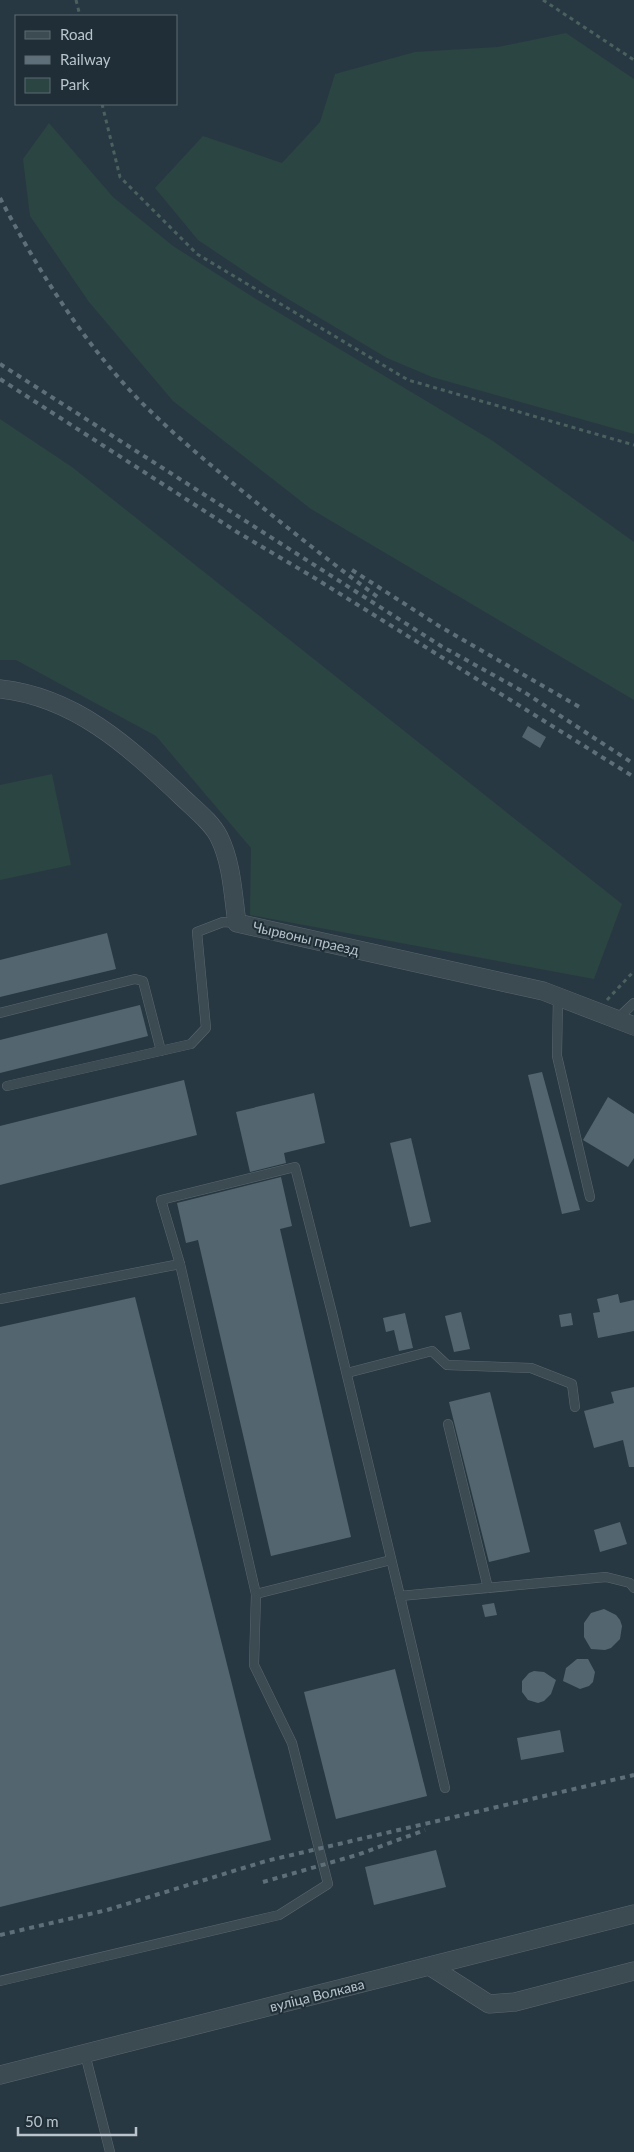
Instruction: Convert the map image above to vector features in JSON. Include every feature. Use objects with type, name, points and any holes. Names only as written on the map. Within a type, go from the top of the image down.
[{"type":"street","name":"Чырвоны праезд","points":[[0,689],[12,690],[57,704],[88,718],[141,757],[200,815],[218,835],[224,849],[231,876],[237,923],[543,991],[634,1026]]},
{"type":"street","name":"вуліца Волкава","points":[[0,2075],[634,1914]]},
{"type":"street","points":[[431,1967],[489,2004],[515,2002],[634,1971]]},
{"type":"lane","points":[[7,1086],[191,1044],[206,1028],[197,932],[223,922],[237,923]]},
{"type":"lane","points":[[0,1013],[135,979],[143,981],[161,1051]]},
{"type":"lane","points":[[558,996],[557,1056],[590,1197]]},
{"type":"lane","points":[[617,1019],[634,1003]]},
{"type":"lane","points":[[0,1982],[278,1915],[328,1884],[292,1743],[254,1665],[256,1594],[180,1264],[161,1200],[295,1167],[445,1788]]},
{"type":"lane","points":[[0,1300],[180,1264]]},
{"type":"lane","points":[[346,1373],[432,1351],[447,1365],[531,1368],[572,1384],[575,1407]]},
{"type":"lane","points":[[448,1424],[488,1588]]},
{"type":"lane","points":[[256,1594],[391,1560]]},
{"type":"lane","points":[[400,1596],[606,1577],[630,1583],[634,1588]]},
{"type":"lane","points":[[85,2054],[110,2152]]},
{"type":"path","points":[[76,0],[80,15]]},
{"type":"path","points":[[543,0],[634,60]]},
{"type":"path","points":[[102,105],[120,177],[197,254],[408,380],[634,445]]},
{"type":"path","points":[[596,1011],[634,971]]},
{"type":"green space","points":[[566,33],[634,79],[634,434],[432,377],[387,358],[268,287],[198,240],[155,188],[203,136],[282,163],[320,122],[335,74],[415,52],[498,47]]},
{"type":"green space","points":[[49,123],[113,197],[173,246],[256,299],[493,441],[634,542],[634,700],[311,509],[173,401],[89,302],[30,216],[23,159]]},
{"type":"green space","points":[[0,419],[72,467],[622,904],[594,979],[250,915],[251,848],[156,736],[16,660],[0,660]]},
{"type":"green space","points":[[52,774],[71,865],[0,880],[0,785]]},
{"type":"building","points":[[528,726],[546,737],[540,748],[522,737]]},
{"type":"building","points":[[107,933],[116,969],[0,997],[0,960]]},
{"type":"building","points":[[140,1005],[148,1036],[0,1073],[0,1040]]},
{"type":"building","points":[[542,1072],[580,1210],[562,1214],[528,1075]]},
{"type":"building","points":[[184,1080],[197,1135],[0,1185],[0,1126]]},
{"type":"building","points":[[314,1093],[325,1143],[284,1153],[286,1163],[250,1172],[236,1112]]},
{"type":"building","points":[[608,1097],[634,1114],[634,1158],[628,1167],[583,1140]]},
{"type":"building","points":[[411,1138],[431,1222],[410,1227],[390,1143]]},
{"type":"building","points":[[281,1177],[292,1226],[280,1229],[351,1537],[271,1556],[198,1240],[186,1243],[177,1203]]},
{"type":"building","points":[[618,1294],[620,1303],[634,1300],[634,1331],[598,1338],[593,1313],[600,1312],[597,1299]]},
{"type":"building","points":[[135,1297],[271,1840],[0,1907],[0,1327]]},
{"type":"building","points":[[461,1312],[470,1349],[454,1352],[445,1316]]},
{"type":"building","points":[[405,1313],[413,1348],[399,1351],[394,1330],[386,1332],[383,1318]]},
{"type":"building","points":[[571,1313],[573,1325],[561,1327],[559,1315]]},
{"type":"building","points":[[634,1387],[634,1467],[629,1467],[623,1440],[594,1448],[584,1411],[614,1403],[611,1392]]},
{"type":"building","points":[[490,1392],[530,1552],[489,1562],[449,1402]]},
{"type":"building","points":[[620,1522],[627,1544],[600,1552],[594,1530]]},
{"type":"building","points":[[494,1603],[497,1615],[485,1617],[482,1605]]},
{"type":"building","points":[[604,1609],[616,1615],[620,1620],[622,1626],[620,1639],[611,1648],[605,1650],[591,1649],[584,1637],[584,1623],[591,1613]]},
{"type":"building","points":[[577,1659],[588,1659],[595,1672],[593,1682],[589,1686],[580,1689],[563,1681],[566,1668]]},
{"type":"building","points":[[395,1669],[427,1796],[336,1819],[304,1692]]},
{"type":"building","points":[[534,1671],[544,1672],[556,1680],[551,1694],[544,1701],[538,1703],[528,1700],[522,1692],[522,1681],[529,1673]]},
{"type":"building","points":[[560,1730],[564,1752],[521,1760],[517,1738]]},
{"type":"building","points":[[436,1850],[446,1887],[374,1905],[365,1867]]},
{"type":"railway","points":[[0,198],[62,304],[99,354],[139,400],[224,476],[379,598]]},
{"type":"railway","points":[[0,364],[441,646],[524,692],[634,764]]},
{"type":"railway","points":[[0,379],[237,532],[313,577],[634,777]]},
{"type":"railway","points":[[352,570],[439,626],[583,709]]},
{"type":"railway","points":[[0,1935],[107,1910],[266,1861],[634,1775]]},
{"type":"railway","points":[[263,1882],[357,1855],[425,1830]]}]
